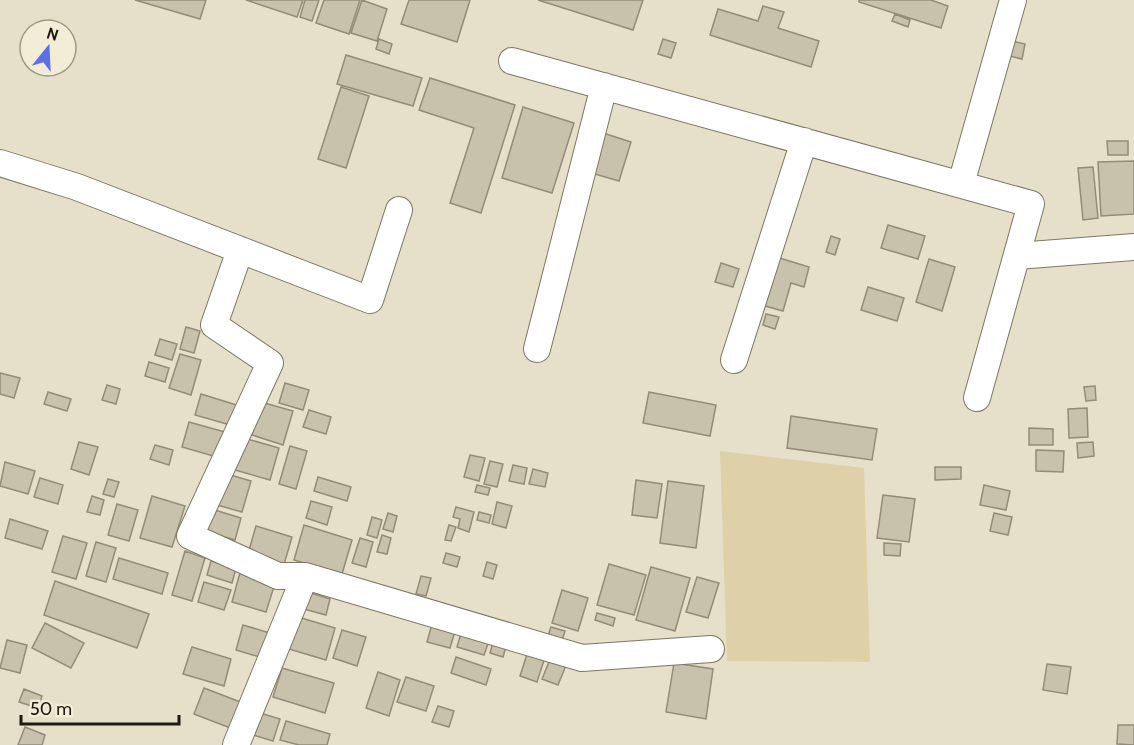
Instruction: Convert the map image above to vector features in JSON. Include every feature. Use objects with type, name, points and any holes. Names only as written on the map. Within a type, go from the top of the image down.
[{"type":"street","points":[[961,184],[1013,0]]},
{"type":"street","points":[[512,61],[1032,204],[977,398]]},
{"type":"street","points":[[537,349],[604,86]]},
{"type":"street","points":[[734,360],[804,141]]},
{"type":"street","points":[[0,163],[77,187],[370,300],[399,210]]},
{"type":"street","points":[[1017,255],[1134,247]]},
{"type":"street","points":[[240,250],[214,325],[270,363],[190,536],[278,576],[305,576],[582,658],[711,649]]},
{"type":"street","points":[[236,745],[305,576]]},
{"type":"shaded area","points":[[720,451],[864,468],[870,662],[727,661]]},
{"type":"building","points":[[135,0],[206,0],[200,19]]},
{"type":"building","points":[[246,0],[303,0],[297,17]]},
{"type":"building","points":[[305,0],[319,0],[312,21],[300,17]]},
{"type":"building","points":[[324,0],[360,0],[349,34],[316,23]]},
{"type":"building","points":[[362,0],[387,9],[377,41],[351,33]]},
{"type":"building","points":[[409,0],[470,0],[457,42],[401,24]]},
{"type":"building","points":[[538,0],[643,0],[633,30]]},
{"type":"building","points":[[859,0],[931,0],[948,6],[941,28],[859,2]]},
{"type":"building","points":[[763,6],[784,12],[778,28],[819,41],[811,67],[710,35],[718,9],[758,21]]},
{"type":"building","points":[[895,14],[910,20],[908,27],[892,21]]},
{"type":"building","points":[[379,39],[392,44],[389,54],[376,49]]},
{"type":"building","points":[[663,39],[676,43],[671,58],[658,54]]},
{"type":"building","points":[[1012,41],[1025,44],[1022,59],[1009,56]]},
{"type":"building","points":[[346,55],[422,78],[413,106],[337,84]]},
{"type":"building","points":[[430,78],[515,105],[481,213],[450,203],[474,128],[419,110]]},
{"type":"building","points":[[341,87],[369,96],[346,168],[318,159]]},
{"type":"building","points":[[523,107],[574,123],[552,193],[502,178]]},
{"type":"building","points":[[600,132],[631,142],[619,181],[588,172]]},
{"type":"building","points":[[1107,141],[1128,141],[1128,155],[1108,155]]},
{"type":"building","points":[[1134,161],[1134,214],[1101,216],[1098,162]]},
{"type":"building","points":[[1093,167],[1098,218],[1083,220],[1078,168]]},
{"type":"building","points":[[888,225],[925,236],[918,259],[881,248]]},
{"type":"building","points":[[831,236],[840,239],[835,255],[826,252]]},
{"type":"building","points":[[773,256],[809,267],[804,287],[791,283],[783,311],[758,304]]},
{"type":"building","points":[[929,259],[955,267],[942,311],[916,302]]},
{"type":"building","points":[[721,263],[739,269],[733,287],[715,282]]},
{"type":"building","points":[[868,287],[904,298],[897,321],[861,310]]},
{"type":"building","points":[[766,314],[779,317],[775,329],[763,325]]},
{"type":"building","points":[[186,327],[200,331],[194,353],[180,349]]},
{"type":"building","points":[[160,339],[177,344],[172,360],[155,355]]},
{"type":"building","points":[[180,354],[201,360],[191,395],[169,388]]},
{"type":"building","points":[[149,362],[169,368],[165,382],[145,376]]},
{"type":"building","points":[[0,373],[20,378],[14,398],[0,394]]},
{"type":"building","points":[[285,383],[309,390],[303,410],[279,403]]},
{"type":"building","points":[[107,385],[120,389],[116,404],[102,400]]},
{"type":"building","points":[[1095,386],[1096,400],[1086,401],[1084,387]]},
{"type":"building","points":[[48,392],[71,399],[67,411],[44,404]]},
{"type":"building","points":[[649,392],[716,405],[710,436],[643,423]]},
{"type":"building","points":[[201,394],[240,406],[234,426],[195,415]]},
{"type":"building","points":[[261,402],[293,411],[283,445],[252,435]]},
{"type":"building","points":[[1087,408],[1088,437],[1069,438],[1068,409]]},
{"type":"building","points":[[309,410],[331,417],[326,434],[303,427]]},
{"type":"building","points":[[791,416],[877,429],[872,460],[787,448]]},
{"type":"building","points":[[189,422],[225,432],[217,457],[182,447]]},
{"type":"building","points":[[1029,428],[1053,429],[1053,445],[1029,445]]},
{"type":"building","points":[[244,438],[279,448],[270,480],[235,470]]},
{"type":"building","points":[[79,442],[98,447],[89,475],[71,469]]},
{"type":"building","points":[[1093,442],[1094,456],[1078,458],[1077,443]]},
{"type":"building","points":[[155,445],[173,450],[169,465],[150,459]]},
{"type":"building","points":[[290,446],[307,451],[296,489],[279,484]]},
{"type":"building","points":[[1036,450],[1064,451],[1063,472],[1036,471]]},
{"type":"building","points":[[470,455],[485,458],[479,481],[464,477]]},
{"type":"building","points":[[490,461],[503,464],[497,487],[484,484]]},
{"type":"building","points":[[5,462],[35,471],[28,494],[0,486]]},
{"type":"building","points":[[513,465],[527,468],[524,484],[509,481]]},
{"type":"building","points":[[935,467],[961,467],[961,479],[935,480]]},
{"type":"building","points":[[533,469],[548,473],[545,487],[529,484]]},
{"type":"building","points":[[227,474],[251,481],[242,512],[217,505]]},
{"type":"building","points":[[318,477],[351,487],[347,501],[314,491]]},
{"type":"building","points":[[40,478],[63,485],[58,504],[34,497]]},
{"type":"building","points":[[108,479],[119,482],[114,497],[103,494]]},
{"type":"building","points":[[636,480],[662,484],[657,518],[632,515]]},
{"type":"building","points":[[668,481],[704,486],[696,548],[660,543]]},
{"type":"building","points":[[477,485],[490,488],[488,495],[475,492]]},
{"type":"building","points":[[984,485],[1010,491],[1006,510],[980,505]]},
{"type":"building","points":[[883,495],[915,499],[909,542],[877,538]]},
{"type":"building","points":[[92,496],[104,500],[100,515],[87,512]]},
{"type":"building","points":[[152,496],[185,506],[172,547],[140,538]]},
{"type":"building","points":[[311,501],[332,507],[327,525],[306,518]]},
{"type":"building","points":[[497,502],[512,506],[506,528],[492,524]]},
{"type":"building","points":[[117,504],[138,510],[129,541],[108,535]]},
{"type":"building","points":[[456,507],[474,512],[469,532],[458,528],[460,519],[453,517]]},
{"type":"building","points":[[208,508],[241,518],[235,540],[201,530]]},
{"type":"building","points":[[479,512],[491,515],[489,523],[477,520]]},
{"type":"building","points":[[388,513],[397,516],[393,532],[383,529]]},
{"type":"building","points":[[994,513],[1012,517],[1008,535],[990,531]]},
{"type":"building","points":[[372,517],[382,520],[377,538],[367,535]]},
{"type":"building","points":[[10,519],[48,531],[42,549],[5,538]]},
{"type":"building","points":[[304,525],[352,540],[342,574],[294,560]]},
{"type":"building","points":[[449,525],[456,527],[451,541],[445,540]]},
{"type":"building","points":[[256,526],[292,537],[283,568],[247,557]]},
{"type":"building","points":[[382,535],[391,538],[387,554],[377,552]]},
{"type":"building","points":[[63,536],[87,543],[76,579],[52,572]]},
{"type":"building","points":[[360,538],[373,542],[366,567],[352,563]]},
{"type":"building","points":[[96,542],[116,548],[106,582],[86,576]]},
{"type":"building","points":[[884,543],[901,544],[900,556],[884,555]]},
{"type":"building","points":[[185,551],[205,558],[192,601],[172,595]]},
{"type":"building","points":[[446,553],[460,557],[457,567],[443,563]]},
{"type":"building","points":[[119,558],[168,573],[162,594],[113,579]]},
{"type":"building","points":[[211,561],[236,568],[232,583],[207,575]]},
{"type":"building","points":[[487,562],[497,565],[493,579],[483,576]]},
{"type":"building","points":[[609,564],[646,575],[634,615],[597,605]]},
{"type":"building","points":[[651,567],[690,578],[675,631],[636,620]]},
{"type":"building","points":[[241,569],[276,580],[266,612],[232,602]]},
{"type":"building","points":[[421,576],[431,578],[426,596],[416,594]]},
{"type":"building","points":[[697,577],[719,583],[708,618],[686,612]]},
{"type":"building","points":[[55,581],[149,614],[137,648],[44,615]]},
{"type":"building","points":[[204,582],[231,590],[224,610],[198,602]]},
{"type":"building","points":[[562,590],[588,598],[578,631],[552,623]]},
{"type":"building","points":[[305,591],[330,599],[326,615],[300,608]]},
{"type":"building","points":[[597,613],[615,618],[613,626],[595,620]]},
{"type":"building","points":[[298,617],[335,628],[326,660],[289,649]]},
{"type":"building","points":[[45,623],[84,643],[71,668],[32,648]]},
{"type":"building","points":[[432,624],[455,631],[450,648],[427,642]]},
{"type":"building","points":[[243,625],[270,633],[263,658],[236,650]]},
{"type":"building","points":[[551,627],[565,631],[562,640],[548,636]]},
{"type":"building","points":[[342,630],[366,637],[357,666],[333,658]]},
{"type":"building","points":[[462,630],[490,638],[484,655],[457,647]]},
{"type":"building","points":[[494,639],[507,643],[503,657],[490,653]]},
{"type":"building","points":[[7,640],[27,645],[20,673],[0,668]]},
{"type":"building","points":[[192,647],[231,659],[224,686],[183,674]]},
{"type":"building","points":[[528,651],[545,657],[537,682],[520,676]]},
{"type":"building","points":[[456,657],[491,669],[486,685],[451,673]]},
{"type":"building","points":[[551,657],[567,663],[558,685],[542,679]]},
{"type":"building","points":[[674,663],[713,669],[706,719],[666,712]]},
{"type":"building","points":[[1047,664],[1071,667],[1067,694],[1043,690]]},
{"type":"building","points":[[282,668],[334,683],[325,713],[273,697]]},
{"type":"building","points":[[378,672],[400,680],[389,716],[366,708]]},
{"type":"building","points":[[406,677],[434,686],[426,711],[397,702]]},
{"type":"building","points":[[204,688],[243,703],[233,729],[194,714]]},
{"type":"building","points":[[24,689],[42,696],[38,708],[19,702]]},
{"type":"building","points":[[438,706],[454,711],[449,727],[432,722]]},
{"type":"building","points":[[260,713],[280,719],[273,741],[253,735]]},
{"type":"building","points":[[286,721],[330,734],[327,745],[299,745],[280,740]]},
{"type":"building","points":[[1118,725],[1134,725],[1134,745],[1117,744]]},
{"type":"building","points":[[25,727],[45,735],[42,745],[18,745]]}]
